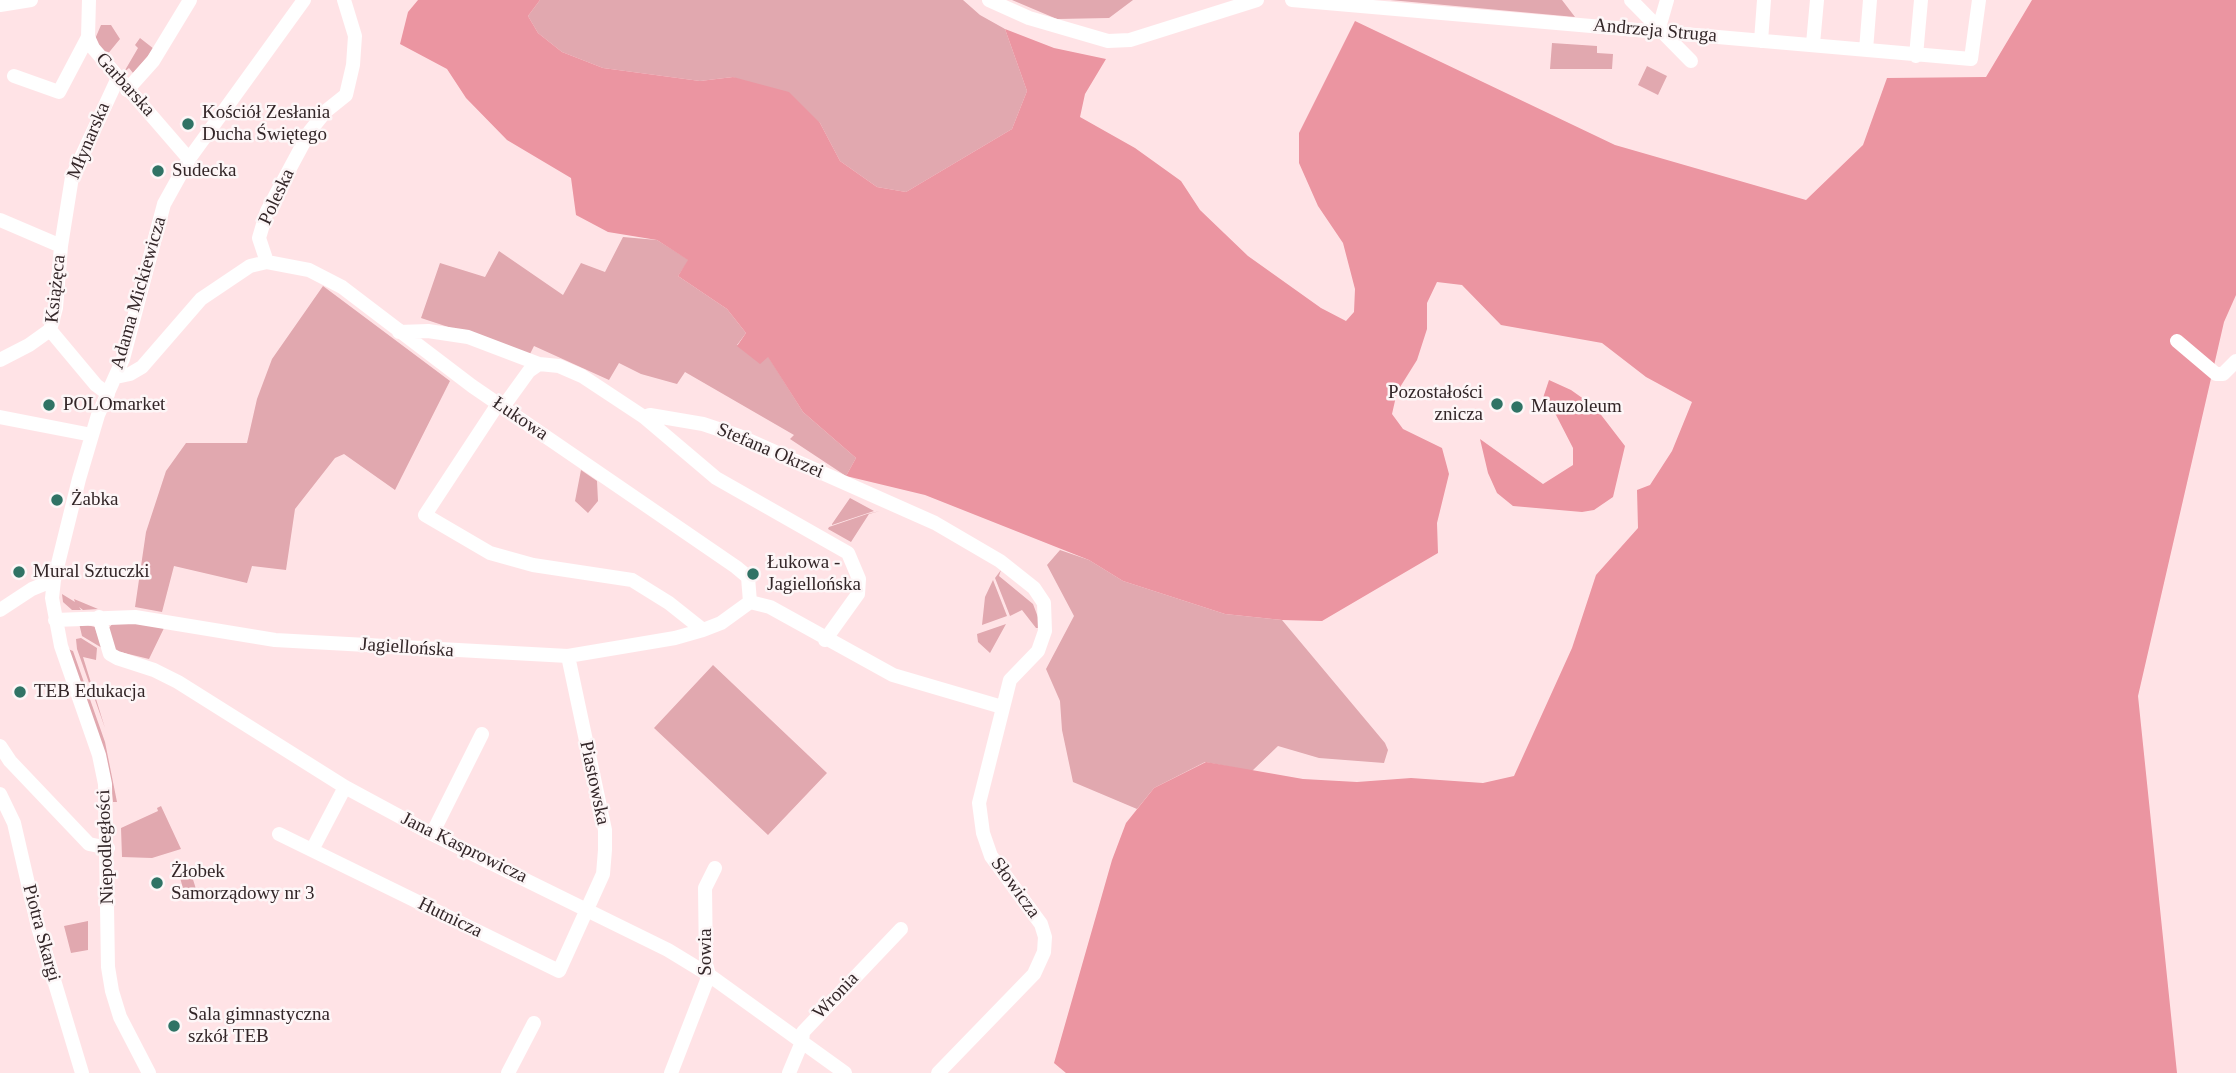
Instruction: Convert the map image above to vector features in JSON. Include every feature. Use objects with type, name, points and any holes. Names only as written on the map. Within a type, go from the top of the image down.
[{"type":"street","points":[[0,5],[31,0]]},
{"type":"street","name":"Garbarska","points":[[89,0],[88,37],[93,48],[122,85],[189,159]]},
{"type":"street","name":"Młynarska","points":[[61,246],[72,177],[122,85],[153,61],[190,0]]},
{"type":"street","name":"Adama Mickiewicza","points":[[55,620],[52,597],[54,580],[92,435],[116,377],[138,306],[164,204],[189,159],[304,0]]},
{"type":"street","name":"Poleska","points":[[267,262],[259,238],[267,211],[310,131],[326,111],[346,95],[355,36],[344,0]]},
{"type":"street","points":[[989,0],[1029,19],[1108,41],[1138,38],[1256,0]]},
{"type":"street","name":"Andrzeja Struga","points":[[1292,0],[1971,59],[1979,0]]},
{"type":"street","points":[[1631,0],[1658,31],[1691,61]]},
{"type":"street","points":[[1658,31],[1667,0]]},
{"type":"street","points":[[1760,41],[1764,0]]},
{"type":"street","points":[[1814,44],[1817,0]]},
{"type":"street","points":[[1866,50],[1870,0]]},
{"type":"street","points":[[1916,55],[1921,0]]},
{"type":"street","points":[[14,76],[59,92],[88,37]]},
{"type":"street","points":[[0,220],[61,246]]},
{"type":"street","name":"Książęca","points":[[61,246],[56,308],[50,330],[96,385],[108,394]]},
{"type":"street","points":[[116,377],[130,374],[142,366],[201,299],[250,266],[267,262]]},
{"type":"street","name":"Łukowa","points":[[267,262],[309,270],[342,287],[500,405],[736,567],[748,577],[750,602]]},
{"type":"street","points":[[0,360],[50,330]]},
{"type":"street","points":[[399,331],[428,331],[468,337],[539,364],[559,366],[582,376],[644,417]]},
{"type":"street","points":[[2177,341],[2216,374],[2223,374],[2236,361]]},
{"type":"street","points":[[539,364],[529,371],[500,405],[425,515],[490,553],[533,565],[632,580],[669,603],[703,630]]},
{"type":"street","name":"Stefana Okrzei","points":[[644,417],[650,415],[704,424],[739,436],[977,545],[1034,588],[1044,603],[1046,622],[1038,651],[1010,680],[1002,707]]},
{"type":"street","points":[[0,417],[92,435]]},
{"type":"street","name":"Stefana Okrzei","points":[[644,417],[716,478],[848,553],[859,579],[858,594],[825,640]]},
{"type":"street","points":[[0,610],[32,589],[54,580]]},
{"type":"street","points":[[750,602],[770,607],[825,640],[893,675],[1002,707]]},
{"type":"street","name":"Jagiellońska","points":[[55,620],[135,617],[275,640],[568,656],[675,638],[703,630],[721,624],[750,602]]},
{"type":"street","name":"Jana Kasprowicza","points":[[99,617],[110,654],[178,682],[345,787],[432,834],[628,927],[709,975],[845,1073]]},
{"type":"street","name":"Niepodległości","points":[[55,620],[103,774],[108,848],[108,967],[112,991],[120,1017],[149,1073]]},
{"type":"street","name":"Piastowska","points":[[568,656],[605,830],[603,874],[589,909]]},
{"type":"street","name":"Słowicza","points":[[938,1073],[1034,974],[1044,952],[1045,937],[1041,924],[991,856],[983,833],[979,803],[1002,707]]},
{"type":"street","points":[[432,834],[482,734]]},
{"type":"street","points":[[0,746],[5,764],[89,844],[108,872]]},
{"type":"street","points":[[312,850],[345,787]]},
{"type":"street","name":"Piotra Skargi","points":[[0,794],[14,823],[38,928],[82,1073]]},
{"type":"street","name":"Hutnicza","points":[[279,834],[559,971],[589,909]]},
{"type":"street","points":[[89,844],[108,848]]},
{"type":"street","name":"Sowia","points":[[671,1073],[709,975],[706,964],[705,888],[715,868]]},
{"type":"street","name":"Wronia","points":[[789,1073],[802,1042],[803,1032],[901,929]]},
{"type":"street","points":[[508,1073],[534,1023]]},
{"type":"shaded area","points":[[418,0],[540,0],[528,16],[538,33],[562,52],[603,68],[700,81],[733,77],[789,92],[820,123],[840,161],[877,187],[906,192],[1012,129],[1027,91],[1005,29],[1054,48],[1106,59],[1085,94],[1080,117],[1135,148],[1181,181],[1200,210],[1248,256],[1321,308],[1346,321],[1354,312],[1355,289],[1343,243],[1318,206],[1299,163],[1299,133],[1355,21],[1615,145],[1806,200],[1863,145],[1887,78],[1986,77],[2032,0],[2236,0],[2236,295],[2224,322],[2138,696],[2177,1073],[1066,1073],[1054,1063],[1112,860],[1126,823],[1154,788],[1206,762],[1303,779],[1357,782],[1411,778],[1483,783],[1514,776],[1572,648],[1596,575],[1638,528],[1637,490],[1650,485],[1672,451],[1692,402],[1646,377],[1602,343],[1501,325],[1462,285],[1437,282],[1427,303],[1427,329],[1417,360],[1397,392],[1392,414],[1403,429],[1442,448],[1449,474],[1437,523],[1438,553],[1322,621],[1225,614],[1123,581],[1089,560],[925,495],[846,476],[856,458],[803,412],[768,357],[760,364],[737,346],[746,333],[727,309],[678,276],[688,260],[657,240],[608,232],[576,215],[571,178],[507,140],[466,98],[447,69],[400,44],[408,12]]},
{"type":"shaded area","points":[[540,0],[963,0],[980,15],[1005,29],[1027,91],[1012,129],[906,192],[877,187],[840,161],[820,123],[733,77],[700,81],[603,68],[562,52],[538,33],[528,16]]},
{"type":"shaded area","points":[[1012,0],[1133,0],[1109,18],[1057,19]]},
{"type":"shaded area","points":[[1390,0],[1562,0],[1575,17]]},
{"type":"shaded area","points":[[101,25],[111,25],[120,39],[106,56],[95,39]]},
{"type":"shaded area","points":[[140,38],[154,49],[133,73],[129,68],[124,72],[138,48],[135,45]]},
{"type":"shaded area","points":[[1552,43],[1597,46],[1597,53],[1613,54],[1612,69],[1550,69]]},
{"type":"shaded area","points":[[1647,66],[1667,76],[1658,95],[1638,85]]},
{"type":"shaded area","points":[[623,237],[657,240],[689,260],[678,276],[727,309],[746,333],[737,345],[768,356],[803,412],[856,458],[846,476],[790,439],[794,435],[685,372],[677,384],[641,374],[619,363],[609,380],[534,346],[530,354],[421,318],[440,263],[485,277],[499,251],[563,295],[581,263],[605,272]]},
{"type":"shaded area","points":[[323,286],[450,381],[395,490],[344,454],[335,458],[295,509],[286,570],[252,566],[247,583],[174,566],[162,612],[135,607],[146,532],[166,471],[186,443],[247,443],[257,399],[272,359]]},
{"type":"shaded area","points":[[1549,380],[1571,390],[1595,407],[1625,446],[1613,497],[1594,510],[1582,512],[1513,506],[1497,493],[1488,473],[1480,439],[1543,484],[1573,465],[1573,448],[1556,415],[1543,398]]},
{"type":"shaded area","points":[[581,470],[597,481],[598,501],[588,513],[575,501]]},
{"type":"shaded area","points":[[850,498],[874,511],[832,525],[832,524]]},
{"type":"shaded area","points":[[880,511],[869,514],[851,542],[828,529],[829,527],[867,514]]},
{"type":"shaded area","points":[[1060,550],[1089,560],[1123,581],[1225,614],[1282,620],[1385,743],[1388,750],[1384,763],[1319,758],[1278,746],[1252,771],[1205,762],[1154,788],[1137,809],[1073,782],[1062,730],[1060,701],[1046,669],[1074,616],[1047,565]]},
{"type":"shaded area","points":[[1001,570],[999,576],[1033,604],[1042,628],[1036,628],[1022,610],[1010,616],[995,578]]},
{"type":"shaded area","points":[[993,580],[1007,616],[982,625],[985,597]]},
{"type":"shaded area","points":[[62,594],[75,602],[74,599],[98,609],[83,610],[79,607],[81,610],[72,610],[63,602]]},
{"type":"shaded area","points":[[114,622],[165,626],[149,659],[112,650],[108,629]]},
{"type":"shaded area","points":[[79,623],[95,627],[102,648],[82,636]]},
{"type":"shaded area","points":[[1006,624],[990,653],[978,642],[977,634]]},
{"type":"shaded area","points":[[81,638],[97,648],[96,660],[83,657],[105,728],[77,649],[76,639]]},
{"type":"shaded area","points":[[68,649],[73,651],[105,742],[117,802],[113,802],[110,777]]},
{"type":"shaded area","points":[[713,665],[827,773],[768,835],[654,728]]},
{"type":"shaded area","points":[[161,806],[181,849],[152,858],[122,857],[121,828],[158,811],[157,808]]},
{"type":"shaded area","points":[[186,868],[190,870],[196,889],[189,894],[184,892],[179,874]]},
{"type":"shaded area","points":[[88,921],[88,950],[71,953],[64,926]]},
{"type":"place","name":"Kościół Zesłania Ducha Świętego","points":[[188,124]]},
{"type":"place","name":"Sudecka","points":[[158,171]]},
{"type":"place","name":"Pozostałości znicza","points":[[1497,404]]},
{"type":"place","name":"POLOmarket","points":[[49,405]]},
{"type":"place","name":"Mauzoleum","points":[[1517,407]]},
{"type":"place","name":"Żabka","points":[[57,500]]},
{"type":"place","name":"Mural Sztuczki","points":[[19,572]]},
{"type":"place","name":"Łukowa - Jagiellońska","points":[[753,574]]},
{"type":"place","name":"TEB Edukacja","points":[[20,692]]},
{"type":"place","name":"Żłobek Samorządowy nr 3","points":[[157,883]]},
{"type":"place","name":"Sala gimnastyczna szkół TEB","points":[[174,1026]]}]
